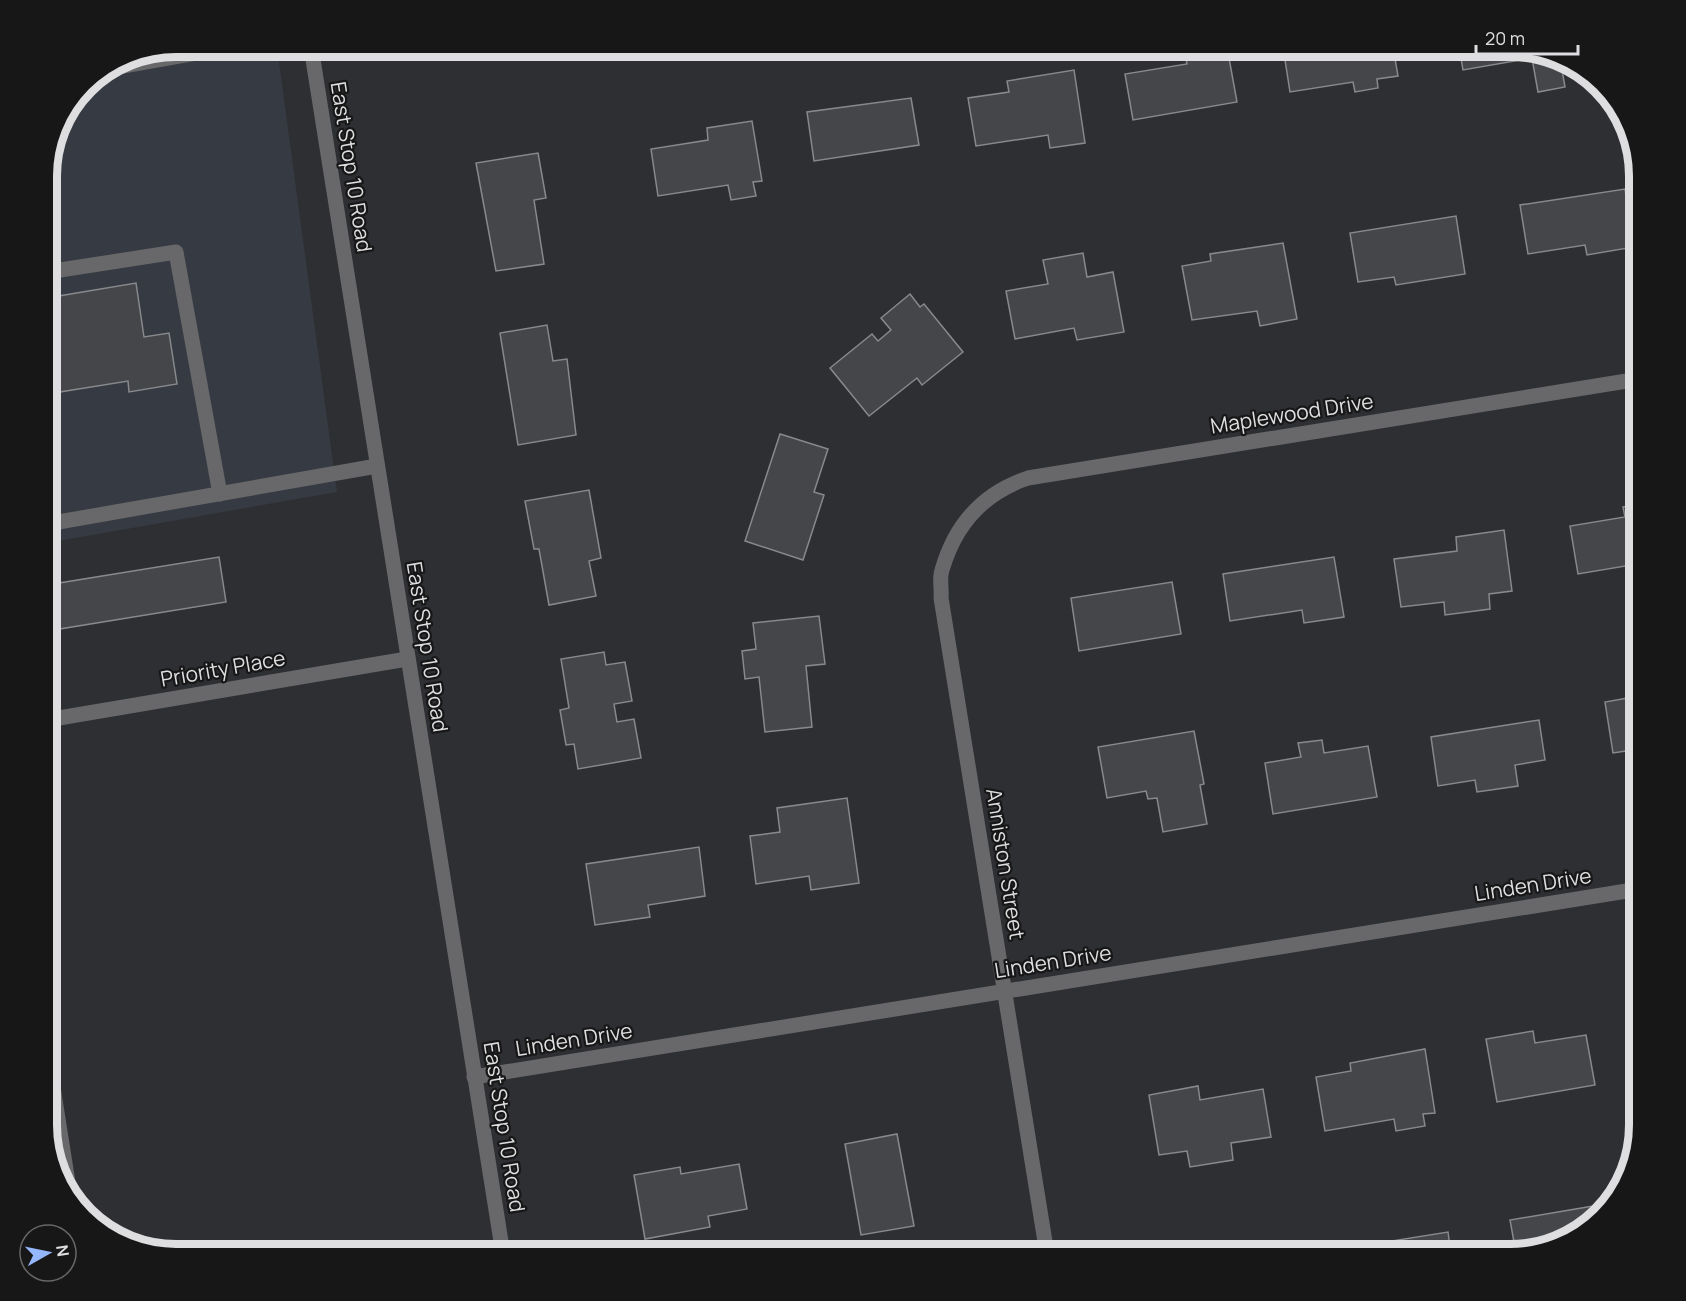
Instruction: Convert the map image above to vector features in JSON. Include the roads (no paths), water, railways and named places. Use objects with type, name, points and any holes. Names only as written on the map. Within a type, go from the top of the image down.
[{"type":"street","points":[[138,63],[171,57]]},
{"type":"street","name":"East Stop 10 Road","points":[[313,57],[501,1244]]},
{"type":"street","points":[[57,270],[176,252],[220,494]]},
{"type":"street","name":"Maplewood Drive","points":[[965,520],[994,494],[1028,478],[1629,381]]},
{"type":"street","points":[[57,522],[377,466]]},
{"type":"street","name":"Anniston Street","points":[[965,520],[947,552],[942,571],[941,598],[1045,1244]]},
{"type":"street","name":"Priority Place","points":[[57,718],[407,659]]},
{"type":"street","name":"Linden Drive","points":[[474,1077],[1629,891]]},
{"type":"street","points":[[57,1113],[66,1171]]}]
